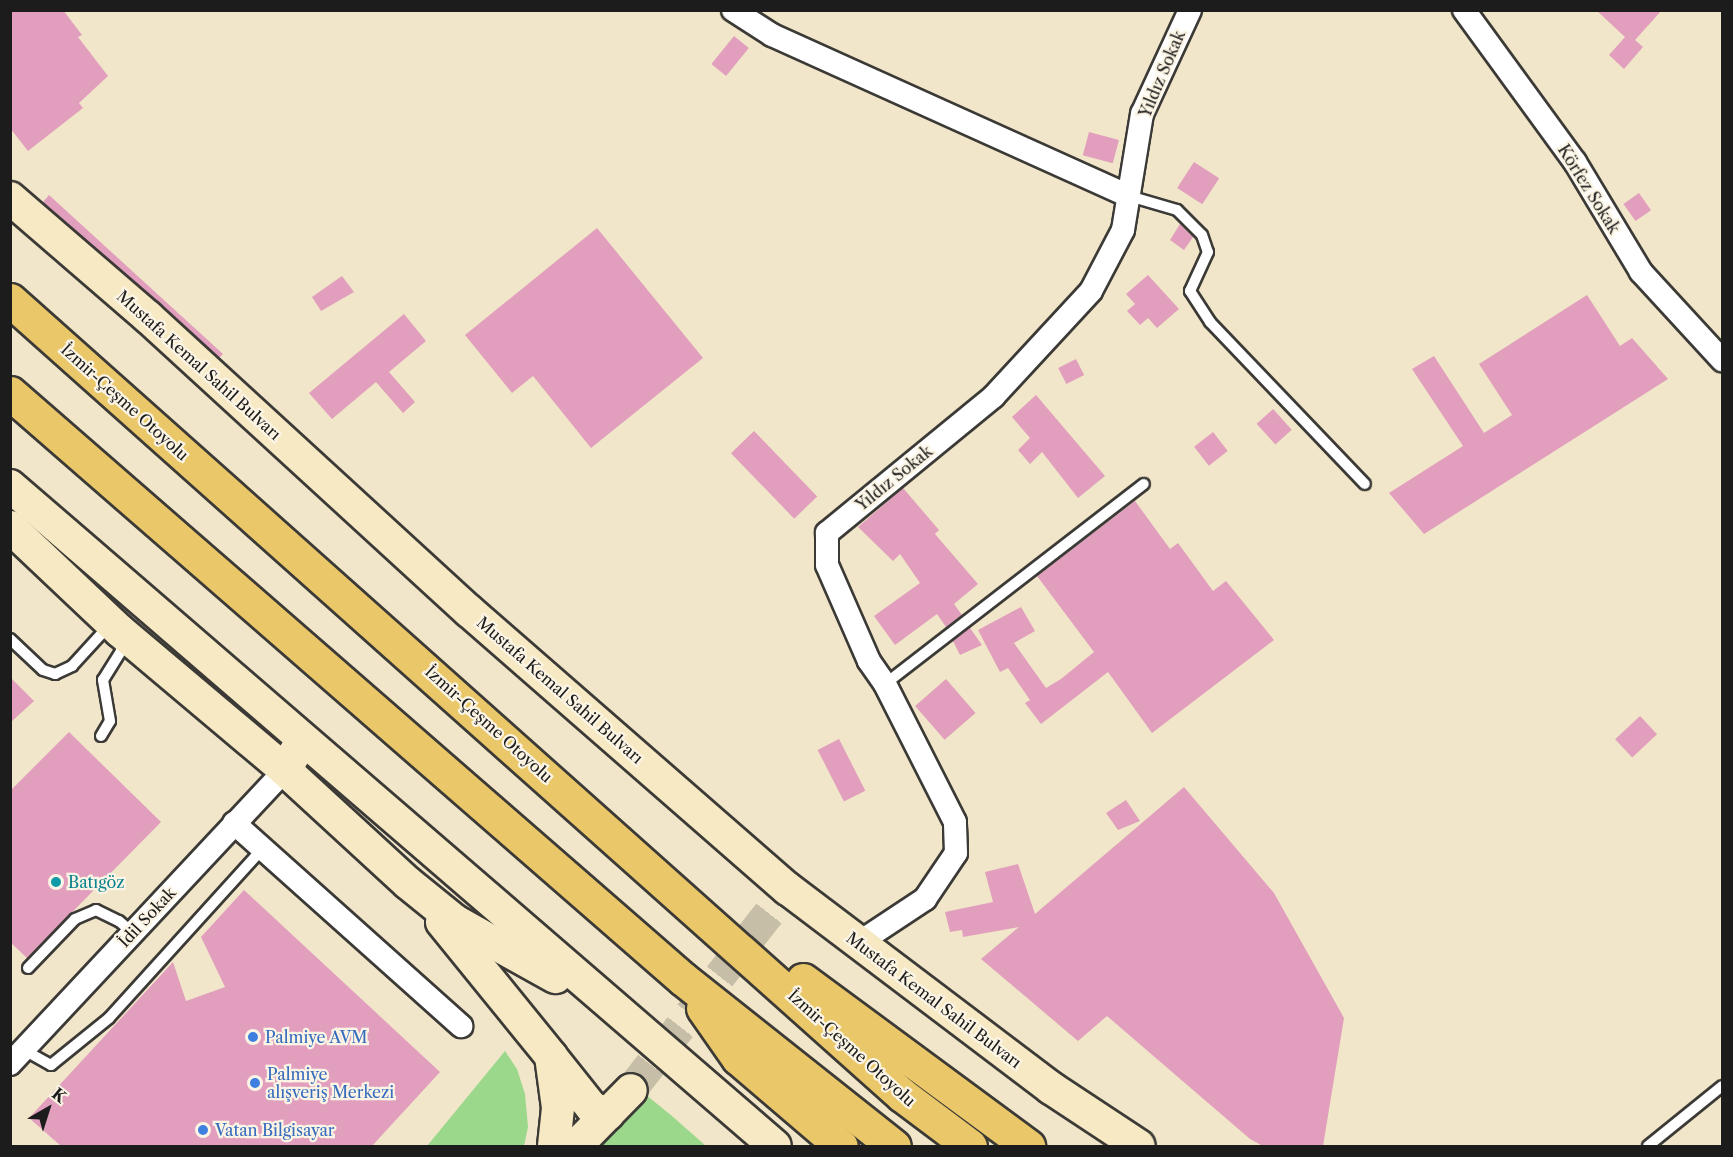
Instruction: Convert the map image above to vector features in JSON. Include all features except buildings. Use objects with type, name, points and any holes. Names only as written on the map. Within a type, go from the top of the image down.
[{"type":"highway","name":"İzmir-Çeşme Otoyolu","points":[[10,300],[669,884],[902,1095],[970,1146]]},
{"type":"highway","points":[[10,393],[684,979],[894,1146]]},
{"type":"highway","points":[[669,884],[1028,1146]]},
{"type":"highway","points":[[684,979],[738,1058],[841,1146]]},
{"type":"street","points":[[733,10],[772,35],[1129,196]]},
{"type":"street","name":"Yıldız Sokak","points":[[857,944],[925,899],[956,853],[955,822],[885,684],[869,661],[827,565],[827,532],[993,397],[1091,291],[1123,230],[1142,114],[1190,10]]},
{"type":"street","name":"Körfez Sokak","points":[[1464,10],[1575,162],[1641,272],[1722,360]]},
{"type":"street","name":"Mustafa Kemal Sahil Bulvarı","points":[[10,198],[148,317],[470,611],[788,890],[1051,1088],[1139,1146]]},
{"type":"street","points":[[10,486],[304,737],[767,1143]]},
{"type":"street","points":[[10,527],[120,631],[285,770],[408,883],[455,921],[517,953],[642,1032]]},
{"type":"street","points":[[285,770],[304,737]]},
{"type":"street","name":"İdil Sokak","points":[[17,1057],[285,770]]},
{"type":"street","points":[[234,823],[461,1026]]},
{"type":"street","points":[[408,883],[592,1108],[608,1114]]},
{"type":"street","points":[[551,1056],[558,1108],[554,1146]]},
{"type":"street","points":[[576,1146],[630,1090]]},
{"type":"lane","points":[[1129,196],[1177,210],[1202,236],[1208,252],[1190,291],[1210,322],[1365,484]]},
{"type":"lane","points":[[885,684],[1144,484]]},
{"type":"lane","points":[[10,639],[43,670],[55,674],[72,666],[103,632],[120,631],[121,651],[103,680],[110,721],[101,736]]},
{"type":"lane","points":[[17,1057],[51,1065],[109,1018],[262,848]]},
{"type":"lane","points":[[28,968],[75,919],[96,910],[119,921],[133,933]]},
{"type":"lane","points":[[1648,1146],[1722,1086]]},
{"type":"green space","points":[[505,1051],[517,1069],[525,1094],[528,1127],[524,1146],[427,1146]]},
{"type":"green space","points":[[640,1090],[672,1116],[706,1146],[588,1146]]},
{"type":"tunnel","points":[[631,1090],[788,889]]},
{"type":"place","name":"Batıgöz","points":[[56,882]]},
{"type":"place","name":"Palmiye AVM","points":[[253,1037]]},
{"type":"place","name":"Palmiye alışveriş Merkezi","points":[[255,1083]]},
{"type":"place","name":"Vatan Bilgisayar","points":[[203,1130]]}]
